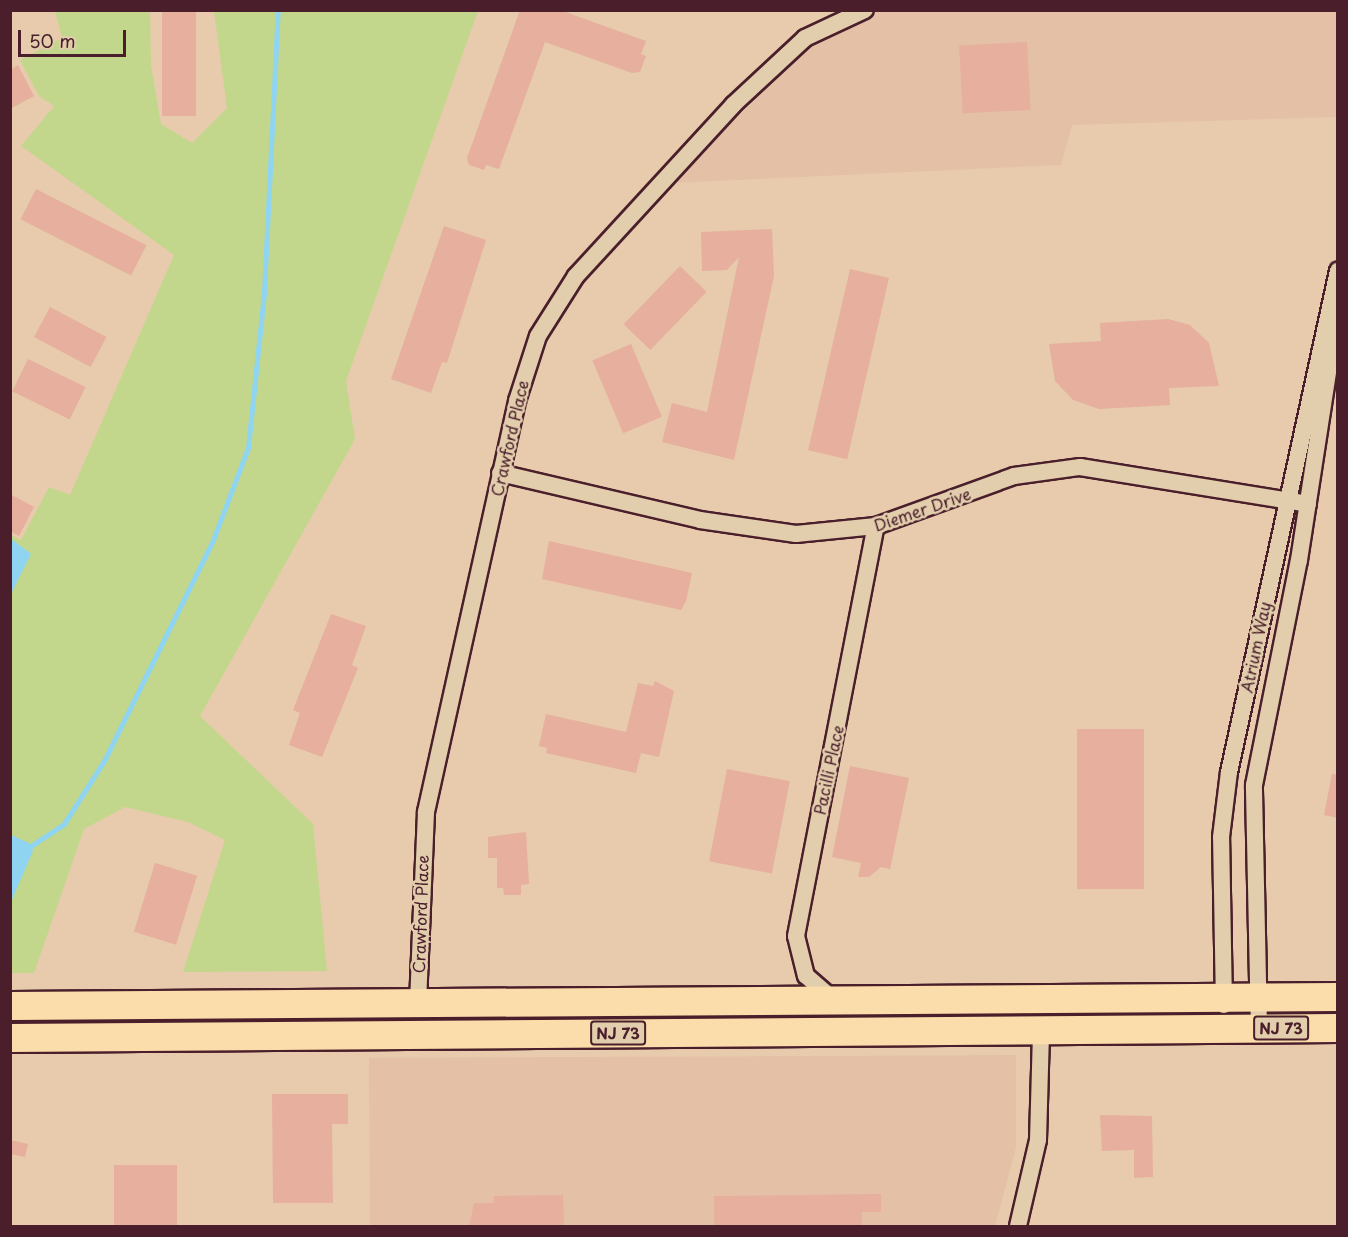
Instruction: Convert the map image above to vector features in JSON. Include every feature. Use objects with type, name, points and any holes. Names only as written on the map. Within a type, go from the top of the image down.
[{"type":"highway","points":[[10,997],[44,1006]]},
{"type":"highway","name":"NJ 73","points":[[10,1006],[1338,997]]},
{"type":"highway","name":"NJ 73","points":[[10,1038],[1338,1028]]},
{"type":"street","name":"Crawford Place","points":[[418,1003],[426,812],[500,473],[529,357],[548,315],[576,276],[733,105],[805,38],[865,10]]},
{"type":"street","name":"Atrium Way","points":[[1225,1029],[1223,997],[1225,799],[1286,500],[1338,271]]},
{"type":"street","name":"Atrium Way","points":[[1259,1029],[1254,785],[1308,504],[1338,312]]},
{"type":"street","name":"Diemer Drive","points":[[500,473],[748,529],[819,534],[876,526],[1014,476],[1080,467],[1129,471],[1308,504]]},
{"type":"street","name":"Pacilli Place","points":[[835,1000],[814,985],[798,958],[800,904],[834,747],[876,526]]},
{"type":"street","points":[[1018,1227],[1038,1140],[1041,1030]]},
{"type":"shaded area","points":[[879,11],[1337,11],[1337,117],[1072,125],[1061,165],[670,183],[815,42]]},
{"type":"shaded area","points":[[1016,1055],[1016,1148],[995,1226],[370,1226],[369,1058]]},
{"type":"green space","points":[[55,11],[150,11],[151,66],[161,124],[192,143],[227,108],[214,11],[478,11],[346,381],[355,439],[200,716],[313,824],[327,971],[183,972],[225,840],[188,822],[125,807],[84,829],[34,973],[11,973],[10,535],[21,540],[49,487],[70,495],[174,255],[21,146],[54,106],[39,96],[20,60],[62,38]]},
{"type":"water","points":[[10,538],[31,554],[11,594],[10,594]]},
{"type":"water","points":[[11,835],[31,844],[33,851],[11,902]]},
{"type":"building","points":[[162,10],[196,10],[196,116],[162,116]]},
{"type":"building","points":[[520,10],[560,10],[646,41],[641,54],[646,56],[640,72],[632,73],[545,42],[499,169],[486,165],[484,170],[469,165],[467,158]]},
{"type":"building","points":[[1027,42],[1031,110],[963,113],[959,46]]},
{"type":"building","points":[[18,65],[34,96],[10,109],[10,70]]},
{"type":"building","points":[[36,189],[146,245],[131,276],[21,219]]},
{"type":"building","points":[[444,226],[486,240],[447,363],[442,362],[431,393],[391,379]]},
{"type":"building","points":[[772,229],[774,276],[734,460],[662,442],[672,403],[707,412],[739,257],[727,270],[702,271],[701,232]]},
{"type":"building","points":[[680,266],[707,292],[650,350],[624,324]]},
{"type":"building","points":[[850,269],[889,278],[847,459],[808,450]]},
{"type":"building","points":[[50,307],[107,337],[91,367],[34,337]]},
{"type":"building","points":[[1168,319],[1190,325],[1209,343],[1219,386],[1169,388],[1170,405],[1099,409],[1073,400],[1055,381],[1049,344],[1101,341],[1100,323]]},
{"type":"building","points":[[631,344],[662,417],[623,433],[592,360]]},
{"type":"building","points":[[28,359],[86,387],[70,419],[12,391]]},
{"type":"building","points":[[10,494],[34,507],[19,536],[10,531]]},
{"type":"building","points":[[549,541],[692,573],[686,601],[681,610],[542,579]]},
{"type":"building","points":[[331,614],[366,626],[352,665],[358,668],[322,757],[289,745],[300,713],[293,710]]},
{"type":"building","points":[[655,681],[674,691],[659,757],[641,753],[636,773],[546,753],[547,748],[539,746],[546,714],[626,732],[638,683],[653,686]]},
{"type":"building","points":[[1077,729],[1144,729],[1144,889],[1077,889]]},
{"type":"building","points":[[850,766],[909,778],[890,869],[881,867],[869,877],[858,877],[861,863],[832,857]]},
{"type":"building","points":[[727,769],[790,781],[772,873],[709,861]]},
{"type":"building","points":[[1332,774],[1338,775],[1338,818],[1324,815]]},
{"type":"building","points":[[526,832],[529,884],[521,885],[521,895],[504,895],[503,888],[497,888],[497,858],[488,858],[488,837]]},
{"type":"building","points":[[155,863],[197,876],[176,945],[134,932]]},
{"type":"building","points":[[272,1094],[348,1094],[348,1124],[332,1124],[333,1203],[273,1203]]},
{"type":"building","points":[[1100,1115],[1152,1116],[1153,1177],[1134,1178],[1134,1150],[1102,1151]]},
{"type":"building","points":[[10,1140],[28,1144],[25,1157],[10,1154]]},
{"type":"building","points":[[114,1165],[177,1165],[177,1226],[114,1226]]},
{"type":"building","points":[[881,1194],[881,1212],[862,1212],[862,1227],[714,1227],[714,1196]]},
{"type":"building","points":[[563,1195],[564,1227],[469,1227],[474,1203],[494,1203],[494,1196]]},
{"type":"waterway","points":[[28,848],[64,824],[104,761],[213,540],[248,448],[264,292],[278,10]]}]
